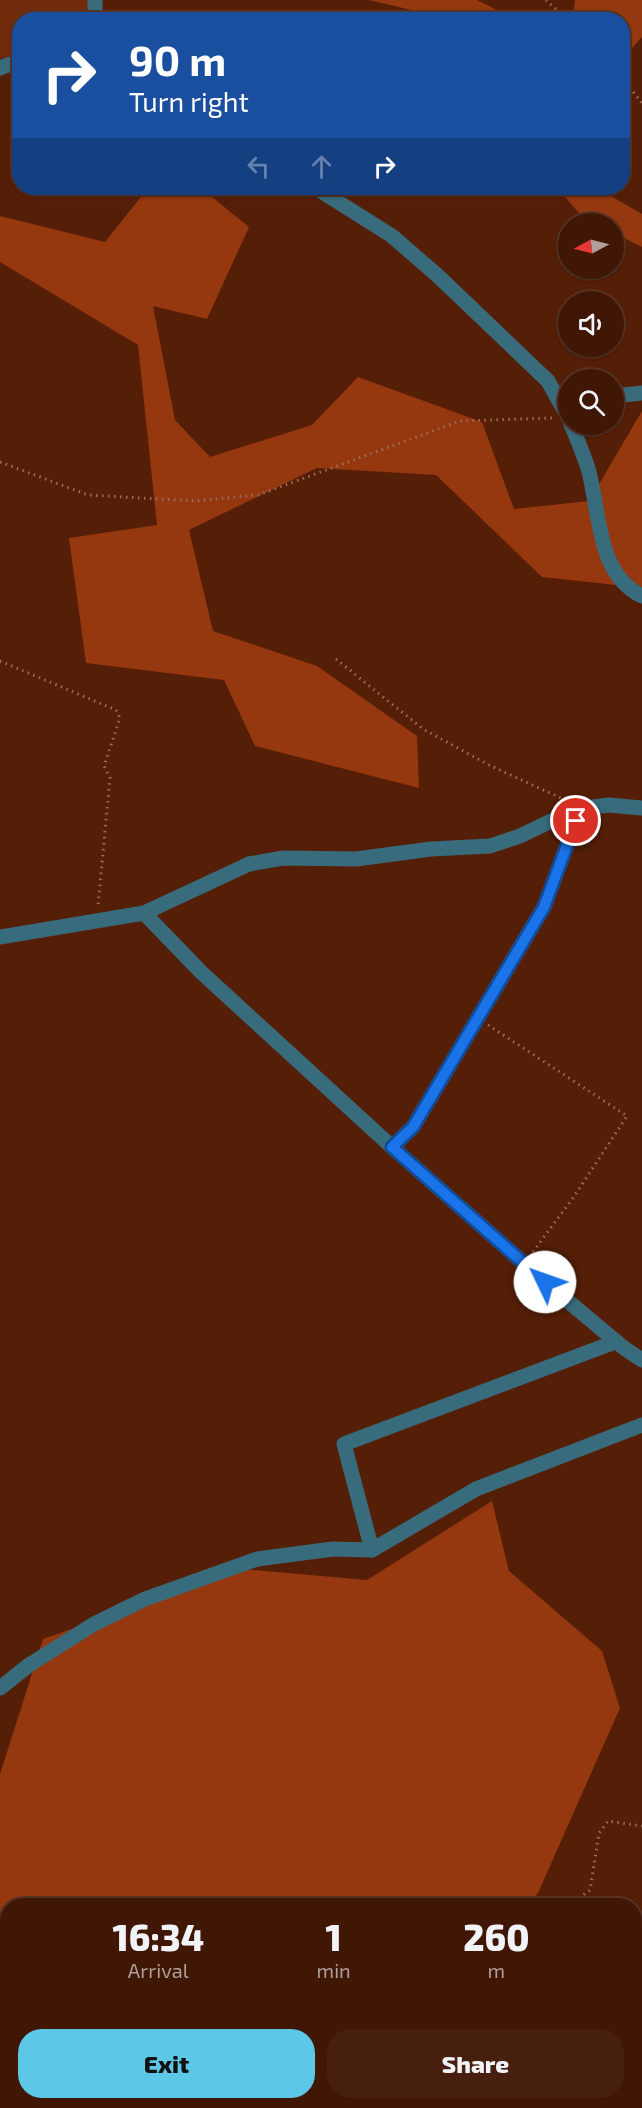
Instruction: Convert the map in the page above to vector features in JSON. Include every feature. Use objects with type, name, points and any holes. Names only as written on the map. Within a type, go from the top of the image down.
[{"type":"street","points":[[327,195],[392,236],[436,275],[548,381],[558,403]]},
{"type":"street","points":[[624,395],[642,393]]},
{"type":"street","points":[[573,435],[588,469],[603,549],[630,590],[642,596]]},
{"type":"street","points":[[0,938],[144,913],[249,864],[283,858],[356,859],[430,849],[490,846],[520,836],[576,809],[609,805],[642,808]]},
{"type":"street","points":[[392,1147],[413,1127],[544,907],[576,821],[576,809]]},
{"type":"street","points":[[144,913],[201,972],[392,1147],[524,1264],[615,1341],[642,1360]]},
{"type":"street","points":[[372,1550],[344,1444],[615,1341]]},
{"type":"street","points":[[0,1688],[29,1665],[94,1624],[145,1599],[257,1559],[333,1549],[372,1550],[476,1489],[642,1425]]},
{"type":"path","points":[[546,0],[559,12]]},
{"type":"path","points":[[630,88],[642,103]]},
{"type":"path","points":[[0,462],[88,495],[195,501],[258,495],[460,421],[558,420]]},
{"type":"path","points":[[336,659],[423,729],[489,765],[565,800],[576,809]]},
{"type":"path","points":[[0,661],[116,710],[120,718],[104,766],[110,778],[96,901],[102,919]]},
{"type":"path","points":[[478,1018],[627,1116],[573,1198],[524,1264]]},
{"type":"path","points":[[579,1898],[590,1890],[599,1833],[608,1821],[642,1826]]},
{"type":"shaded area","points":[[0,0],[89,0],[86,12],[12,12],[12,55],[0,59]]},
{"type":"shaded area","points":[[369,0],[477,0],[497,12],[420,12]]},
{"type":"shaded area","points":[[575,0],[642,0],[642,37],[630,50],[630,12],[574,12]]},
{"type":"shaded area","points":[[142,195],[210,195],[249,227],[207,319],[153,306],[175,420],[210,457],[312,425],[358,377],[482,422],[514,509],[589,501],[642,411],[642,593],[635,587],[542,577],[436,475],[317,468],[189,530],[213,631],[317,666],[417,736],[419,788],[255,746],[224,680],[86,663],[69,538],[157,525],[138,345],[0,262],[0,216],[105,242]]},
{"type":"shaded area","points":[[563,195],[609,195],[642,214],[642,247],[624,238],[624,213],[580,213]]},
{"type":"shaded area","points":[[492,1501],[509,1571],[602,1651],[620,1708],[534,1898],[0,1898],[0,1774],[43,1639],[243,1569],[367,1580]]},
{"type":"route","points":[[545,1282],[392,1147],[413,1127],[544,907],[576,821]]}]
